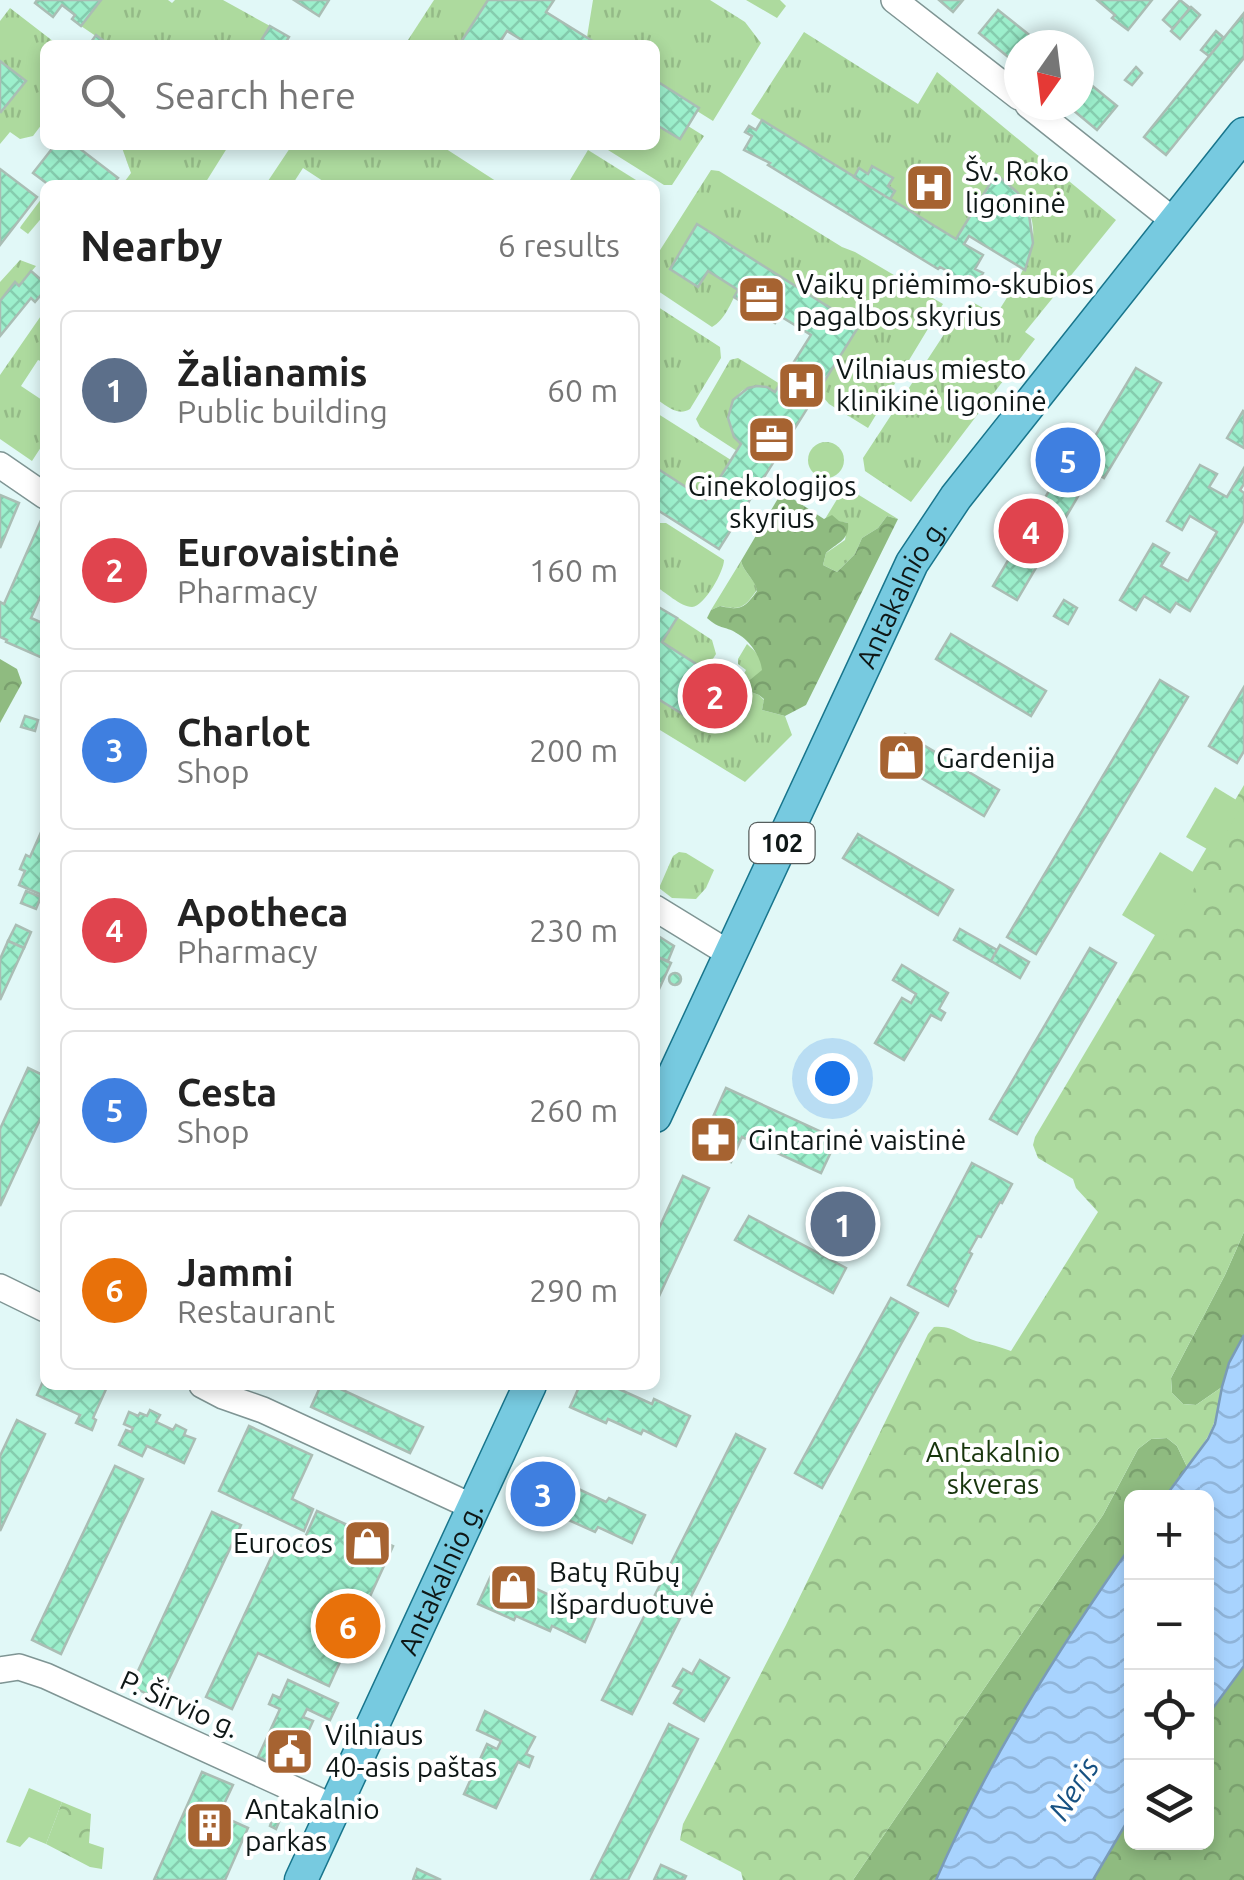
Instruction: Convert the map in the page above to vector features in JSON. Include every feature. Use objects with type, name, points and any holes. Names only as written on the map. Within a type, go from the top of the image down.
[{"type":"main road","name":"Antakalnio g.","points":[[660,1105],[912,562],[956,497],[1244,134]]},
{"type":"main road","name":"Antakalnio g.","points":[[301,1880],[528,1390]]},
{"type":"street","points":[[894,0],[1004,85]]},
{"type":"street","points":[[1047,120],[1174,221]]},
{"type":"street","points":[[0,465],[40,493]]},
{"type":"street","points":[[660,911],[730,954]]},
{"type":"street","points":[[0,1287],[40,1307]]},
{"type":"street","points":[[212,1390],[473,1507]]},
{"type":"street","name":"P. Širvio g.","points":[[0,1670],[19,1667],[46,1676],[334,1807]]},
{"type":"green space","points":[[101,0],[223,0],[270,26],[264,40],[102,40],[81,26]]},
{"type":"green space","points":[[434,0],[488,0],[462,40],[408,40]]},
{"type":"green space","points":[[593,0],[710,0],[745,22],[761,43],[713,121],[697,111],[699,107],[660,83],[660,40],[587,37]]},
{"type":"green space","points":[[746,0],[780,0],[786,6],[777,18]]},
{"type":"green space","points":[[10,8],[52,40],[40,40],[40,127],[33,136],[20,139],[10,132],[0,144],[0,111],[26,81],[0,61],[0,21]]},
{"type":"green space","points":[[804,32],[918,104],[937,72],[1116,220],[1025,332],[1035,339],[911,502],[865,471],[863,458],[958,313],[974,303],[996,315],[1027,260],[1033,226],[1016,191],[996,174],[956,239],[890,199],[895,191],[888,186],[892,178],[873,166],[868,174],[859,169],[854,177],[751,114]]},
{"type":"green space","points":[[688,126],[704,136],[672,185],[656,180],[608,150],[660,150],[660,127],[679,139]]},
{"type":"green space","points":[[123,150],[226,150],[207,180],[126,180],[131,173]]},
{"type":"green space","points":[[289,150],[448,150],[494,180],[321,180],[303,168],[295,180],[269,180]]},
{"type":"green space","points":[[588,150],[636,180],[570,180]]},
{"type":"green space","points":[[711,170],[719,171],[943,304],[868,428],[829,404],[818,391],[859,325],[697,224],[670,270],[698,287],[709,271],[738,290],[712,327],[660,292],[660,250]]},
{"type":"green space","points":[[40,201],[40,220],[28,234],[20,228]]},
{"type":"green space","points":[[20,260],[36,266],[0,301],[0,282]]},
{"type":"green space","points":[[660,308],[720,347],[721,358],[690,409],[672,409],[660,401]]},
{"type":"green space","points":[[40,317],[40,361],[21,386],[40,399],[40,449],[32,461],[0,439],[0,375]]},
{"type":"green space","points":[[738,358],[780,384],[775,392],[751,387],[735,399],[730,421],[741,444],[737,451],[700,427],[696,419],[730,360]]},
{"type":"green space","points":[[660,415],[731,460],[706,500],[660,470]]},
{"type":"green space","points":[[826,442],[838,448],[844,460],[838,472],[826,478],[814,472],[808,460],[814,448]]},
{"type":"green space","points":[[848,491],[898,519],[887,516],[878,528],[862,538],[855,554],[837,572],[823,565],[826,553],[845,540],[848,523],[825,519],[839,496]]},
{"type":"green space","points":[[784,493],[824,519],[832,515],[848,523],[845,537],[826,553],[823,565],[837,572],[855,554],[862,538],[878,528],[887,516],[898,519],[806,705],[785,716],[762,710],[764,699],[748,691],[745,684],[762,670],[751,645],[707,618],[711,610],[720,606],[742,607],[757,591],[741,561]]},
{"type":"green space","points":[[660,523],[666,523],[724,560],[713,587],[702,601],[692,607],[660,589]]},
{"type":"green space","points":[[741,561],[757,590],[742,606],[711,610]]},
{"type":"green space","points":[[677,617],[712,640],[716,654],[706,670],[662,642]]},
{"type":"green space","points":[[747,644],[756,652],[763,670],[745,685],[764,700],[762,710],[785,716],[792,735],[745,782],[660,730],[660,700],[704,725],[729,685],[738,685],[746,670],[738,659]]},
{"type":"green space","points":[[0,659],[17,669],[22,683],[0,723]]},
{"type":"green space","name":"Antakalnio skveras","points":[[1244,785],[1244,1232],[1171,1378],[1172,1393],[1183,1404],[1196,1405],[1222,1387],[1211,1430],[1187,1467],[1177,1446],[1167,1438],[1151,1439],[1138,1449],[1103,1515],[853,1880],[743,1880],[741,1872],[680,1840],[683,1824],[786,1625],[928,1334],[934,1327],[947,1328],[1011,1351],[1098,1212],[1076,1188],[1073,1179],[1038,1158],[1033,1145],[1035,1137]]},
{"type":"green space","points":[[1215,787],[1243,804],[1214,853],[1186,837]]},
{"type":"green space","points":[[1160,852],[1201,877],[1163,940],[1122,915]]},
{"type":"green space","points":[[686,853],[714,870],[696,899],[672,898],[660,889],[673,856]]},
{"type":"green space","points":[[1244,1232],[1244,1335],[1222,1387],[1196,1405],[1183,1404],[1172,1393],[1171,1378]]},
{"type":"green space","points":[[1167,1438],[1177,1446],[1187,1467],[1170,1490],[1124,1490],[1124,1557],[1031,1698],[936,1880],[853,1880],[1103,1515],[1138,1449],[1151,1439]]},
{"type":"green space","points":[[1244,1666],[1244,1880],[1093,1880],[1124,1827],[1124,1850],[1214,1850],[1214,1707]]},
{"type":"green space","points":[[29,1788],[62,1802],[46,1844],[29,1837],[20,1847],[6,1842]]},
{"type":"green space","points":[[62,1802],[91,1814],[89,1843],[104,1848],[102,1869],[90,1867],[46,1844]]},
{"type":"water","points":[[1244,1335],[1244,1666],[1214,1707],[1214,1490],[1170,1490],[1215,1424],[1229,1363]]},
{"type":"water","name":"Neris","points":[[1124,1556],[1124,1827],[1093,1880],[936,1880],[978,1792],[1077,1626]]},
{"type":"building","points":[[101,0],[81,26],[62,5],[53,17],[35,3]]},
{"type":"building","points":[[294,0],[329,0],[319,16]]},
{"type":"building","points":[[488,0],[554,0],[546,12],[591,40],[522,40],[507,31],[501,40],[462,40]]},
{"type":"building","points":[[939,0],[963,0],[953,12]]},
{"type":"building","points":[[1097,0],[1152,0],[1128,30]]},
{"type":"building","points":[[1180,0],[1190,8],[1173,29],[1163,20]]},
{"type":"building","points":[[1191,7],[1200,15],[1180,39],[1171,31]]},
{"type":"building","points":[[998,10],[1023,30],[1004,30],[1004,54],[979,33]]},
{"type":"building","points":[[1244,13],[1244,58],[1166,155],[1144,137]]},
{"type":"building","points":[[270,26],[289,37],[287,40],[262,39]]},
{"type":"building","points":[[1216,31],[1224,38],[1209,56],[1201,50]]},
{"type":"building","points":[[0,61],[26,81],[1,112],[0,111]]},
{"type":"building","points":[[1136,67],[1142,73],[1132,85],[1125,80]]},
{"type":"building","points":[[660,83],[699,108],[680,139],[660,127]]},
{"type":"building","points":[[1094,87],[1117,106],[1097,130],[1085,120],[1094,120]]},
{"type":"building","points":[[762,120],[956,239],[996,174],[1018,193],[1029,215],[1033,243],[1025,270],[969,236],[964,244],[983,255],[975,269],[983,273],[978,281],[970,276],[964,285],[949,276],[951,273],[938,269],[744,150],[752,136],[745,132],[749,126],[756,130]]},
{"type":"building","points":[[51,150],[82,150],[118,178],[42,180],[33,173]]},
{"type":"building","points":[[872,166],[893,178],[888,186],[895,191],[890,199],[854,177],[859,168],[868,174]]},
{"type":"building","points":[[0,169],[37,197],[0,245]]},
{"type":"building","name":"Vilniaus miesto klinikinė ligoninė","points":[[697,224],[859,326],[719,549],[660,512],[660,470],[706,500],[741,444],[734,437],[728,418],[733,400],[757,386],[775,392],[811,335],[780,316],[775,323],[734,297],[738,290],[708,271],[698,287],[670,269]]},
{"type":"building","points":[[31,271],[40,279],[40,296],[35,302],[31,298],[0,336],[0,301],[15,282],[19,286]]},
{"type":"building","points":[[1136,368],[1161,383],[1104,478],[1079,463]]},
{"type":"building","points":[[1244,412],[1244,448],[1227,438]]},
{"type":"building","points":[[1069,457],[1093,471],[1017,600],[993,586]]},
{"type":"building","points":[[1200,465],[1217,474],[1209,487],[1227,497],[1244,468],[1240,490],[1244,493],[1244,520],[1190,611],[1176,603],[1170,612],[1144,596],[1136,610],[1120,600],[1153,544],[1169,553],[1161,566],[1188,581],[1217,532],[1190,516],[1182,530],[1167,521]]},
{"type":"building","points":[[0,495],[19,503],[0,548]]},
{"type":"building","points":[[40,523],[40,597],[31,618],[40,622],[40,657],[0,637],[0,602],[4,604]]},
{"type":"building","points":[[1064,600],[1077,608],[1068,624],[1054,616]]},
{"type":"building","points":[[660,608],[677,618],[662,642],[729,685],[718,703],[712,705],[715,707],[704,725],[660,700]]},
{"type":"building","points":[[951,634],[1046,691],[1031,716],[936,659]]},
{"type":"building","points":[[1160,680],[1188,697],[1036,954],[1007,937]]},
{"type":"building","points":[[1244,687],[1244,751],[1237,763],[1209,746]]},
{"type":"building","points":[[25,716],[38,720],[35,731],[21,727]]},
{"type":"building","points":[[905,734],[999,790],[984,816],[890,759]]},
{"type":"building","points":[[40,834],[40,894],[19,885],[25,871],[20,869],[26,855],[30,857]]},
{"type":"building","points":[[858,834],[953,890],[938,915],[843,858]]},
{"type":"building","points":[[26,891],[40,897],[36,909],[21,903]]},
{"type":"building","points":[[16,925],[31,932],[24,948],[8,941]]},
{"type":"building","points":[[960,929],[997,950],[991,961],[954,940]]},
{"type":"building","points":[[660,937],[674,946],[668,961],[660,958]]},
{"type":"building","points":[[8,941],[24,948],[0,1000],[0,959]]},
{"type":"building","points":[[1000,945],[1029,962],[1020,978],[991,961]]},
{"type":"building","points":[[1090,948],[1116,963],[1017,1134],[990,1119]]},
{"type":"building","points":[[660,958],[671,963],[660,987]]},
{"type":"building","points":[[902,965],[948,993],[939,1009],[945,1013],[941,1020],[931,1015],[904,1060],[875,1043],[902,998],[911,1003],[916,994],[893,980]]},
{"type":"building","points":[[675,973],[681,979],[675,985],[669,979]]},
{"type":"building","points":[[28,1068],[40,1074],[40,1120],[0,1206],[0,1129]]},
{"type":"building","points":[[726,1088],[837,1139],[821,1173],[742,1137],[731,1162],[699,1148]]},
{"type":"building","points":[[972,1163],[1012,1184],[969,1252],[972,1254],[948,1306],[908,1285]]},
{"type":"building","points":[[683,1176],[709,1188],[660,1294],[660,1226]]},
{"type":"building","points":[[841,1198],[866,1212],[856,1231],[863,1235],[856,1248],[823,1231],[830,1217],[826,1215],[830,1209],[834,1211]]},
{"type":"building","points":[[749,1216],[846,1268],[833,1293],[735,1240]]},
{"type":"building","points":[[891,1298],[918,1313],[822,1488],[795,1473]]},
{"type":"building","points":[[40,1388],[106,1390],[92,1430],[76,1423],[80,1415],[37,1395]]},
{"type":"building","points":[[319,1390],[343,1390],[423,1427],[410,1453],[311,1407]]},
{"type":"building","points":[[578,1390],[621,1390],[652,1404],[654,1399],[690,1416],[676,1446],[643,1430],[641,1434],[608,1419],[606,1423],[570,1407]]},
{"type":"building","points":[[150,1410],[160,1415],[156,1422],[173,1430],[176,1425],[186,1430],[184,1435],[195,1439],[184,1463],[147,1446],[142,1456],[119,1445],[126,1430],[131,1432],[133,1428],[124,1424],[129,1412],[147,1416]]},
{"type":"building","points":[[17,1420],[45,1434],[0,1531],[0,1456]]},
{"type":"building","points":[[249,1426],[312,1455],[292,1499],[313,1509],[304,1531],[219,1491]]},
{"type":"building","points":[[736,1434],[765,1449],[632,1714],[602,1700]]},
{"type":"building","points":[[115,1466],[143,1479],[61,1654],[32,1640]]},
{"type":"building","points":[[540,1471],[606,1502],[609,1498],[645,1515],[632,1543],[598,1527],[595,1532],[524,1506]]},
{"type":"building","points":[[317,1511],[393,1546],[329,1686],[258,1653],[232,1709],[206,1697],[277,1545],[297,1555]]},
{"type":"building","points":[[212,1512],[241,1525],[159,1700],[131,1686]]},
{"type":"building","points":[[494,1569],[562,1601],[564,1597],[598,1612],[585,1642],[552,1626],[550,1631],[478,1604]]},
{"type":"building","points":[[700,1660],[729,1678],[704,1721],[674,1703],[682,1690],[673,1686],[683,1669],[692,1674]]},
{"type":"building","points":[[288,1680],[338,1703],[330,1720],[307,1709],[303,1717],[313,1721],[290,1771],[258,1757],[280,1709],[269,1704],[273,1695],[280,1698]]},
{"type":"building","points":[[485,1711],[535,1737],[526,1754],[533,1757],[529,1767],[518,1762],[496,1808],[464,1794],[487,1744],[497,1749],[501,1741],[477,1730]]},
{"type":"building","points":[[669,1724],[698,1739],[628,1880],[591,1880]]},
{"type":"building","name":"Antakalnio parkas","points":[[202,1772],[233,1785],[219,1815],[248,1828],[225,1880],[154,1880]]},
{"type":"building","points":[[275,1812],[282,1815],[276,1829],[270,1826]]},
{"type":"building","points":[[661,1865],[686,1876],[684,1880],[654,1880]]},
{"type":"building","points":[[417,1869],[441,1880],[413,1880]]},
{"type":"place","name":"Šv. Roko ligoninė","points":[[930,187]]},
{"type":"place","name":"Vaikų priėmimo-skubios pagalbos skyrius","points":[[761,300]]},
{"type":"place","name":"Vilniaus miesto klinikinė ligoninė","points":[[801,385]]},
{"type":"place","name":"Ginekologijos skyrius","points":[[772,439]]},
{"type":"place","name":"Cesta","points":[[1068,460]]},
{"type":"place","name":"Apotheca","points":[[1031,531]]},
{"type":"place","name":"Eurovaistinė","points":[[715,696]]},
{"type":"place","name":"Gardenija","points":[[901,758]]},
{"type":"place","name":"Gintarinė vaistinė","points":[[713,1140]]},
{"type":"place","name":"Žalianamis","points":[[843,1224]]},
{"type":"place","name":"Charlot","points":[[543,1494]]},
{"type":"place","name":"Eurocos","points":[[368,1543]]},
{"type":"place","name":"Batų Rūbų Išparduotuvė","points":[[514,1588]]},
{"type":"place","name":"Jammi","points":[[348,1626]]},
{"type":"place","name":"Vilniaus 40-asis paštas","points":[[290,1751]]},
{"type":"place","name":"Antakalnio parkas","points":[[210,1825]]}]
